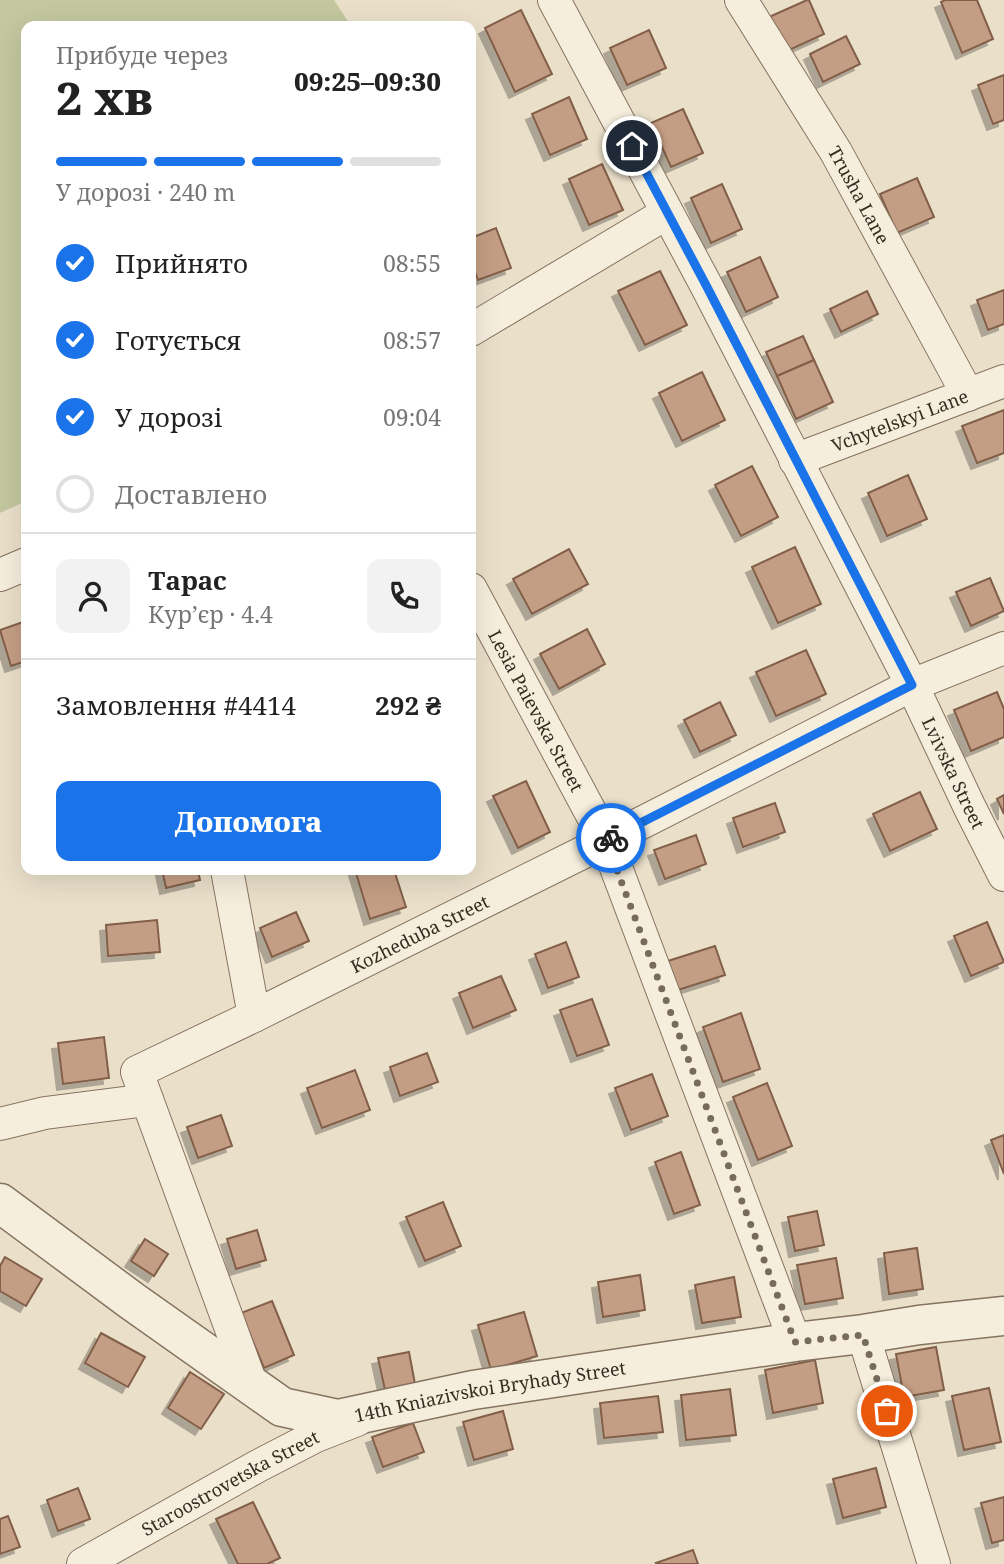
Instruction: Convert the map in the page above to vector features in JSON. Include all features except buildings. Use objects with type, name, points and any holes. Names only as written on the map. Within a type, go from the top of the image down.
[{"type":"street","name":"Lvivska Street","points":[[554,0],[707,287],[912,685],[1004,875]]},
{"type":"street","name":"Trusha Lane","points":[[741,0],[836,152],[968,395]]},
{"type":"street","points":[[476,327],[667,213]]},
{"type":"street","name":"Vchytelskyi Lane","points":[[795,460],[1004,381]]},
{"type":"street","points":[[0,575],[21,566]]},
{"type":"street","name":"Lesia Paievska Street","points":[[476,598],[606,841],[795,1342]]},
{"type":"street","name":"Kozheduba Street","points":[[258,1466],[286,1443],[287,1420],[267,1397],[137,1072],[606,841],[912,685],[1004,648]]},
{"type":"street","points":[[228,875],[254,1016]]},
{"type":"street","points":[[0,1124],[45,1113],[147,1100]]},
{"type":"street","name":"14th Kniazivskoi Bryhady Street","points":[[0,1203],[267,1397],[338,1419],[473,1390],[795,1342],[1004,1316]]},
{"type":"street","points":[[863,1335],[934,1564]]},
{"type":"street","name":"Staroostrovetska Street","points":[[83,1564],[258,1466],[317,1436],[382,1410]]},
{"type":"green space","points":[[0,0],[334,0],[348,21],[21,21],[21,503],[0,513]]},
{"type":"way so far","points":[[611,838],[606,841],[795,1342],[863,1335],[887,1411]]},
{"type":"route","points":[[611,838],[912,685],[632,146]]}]
